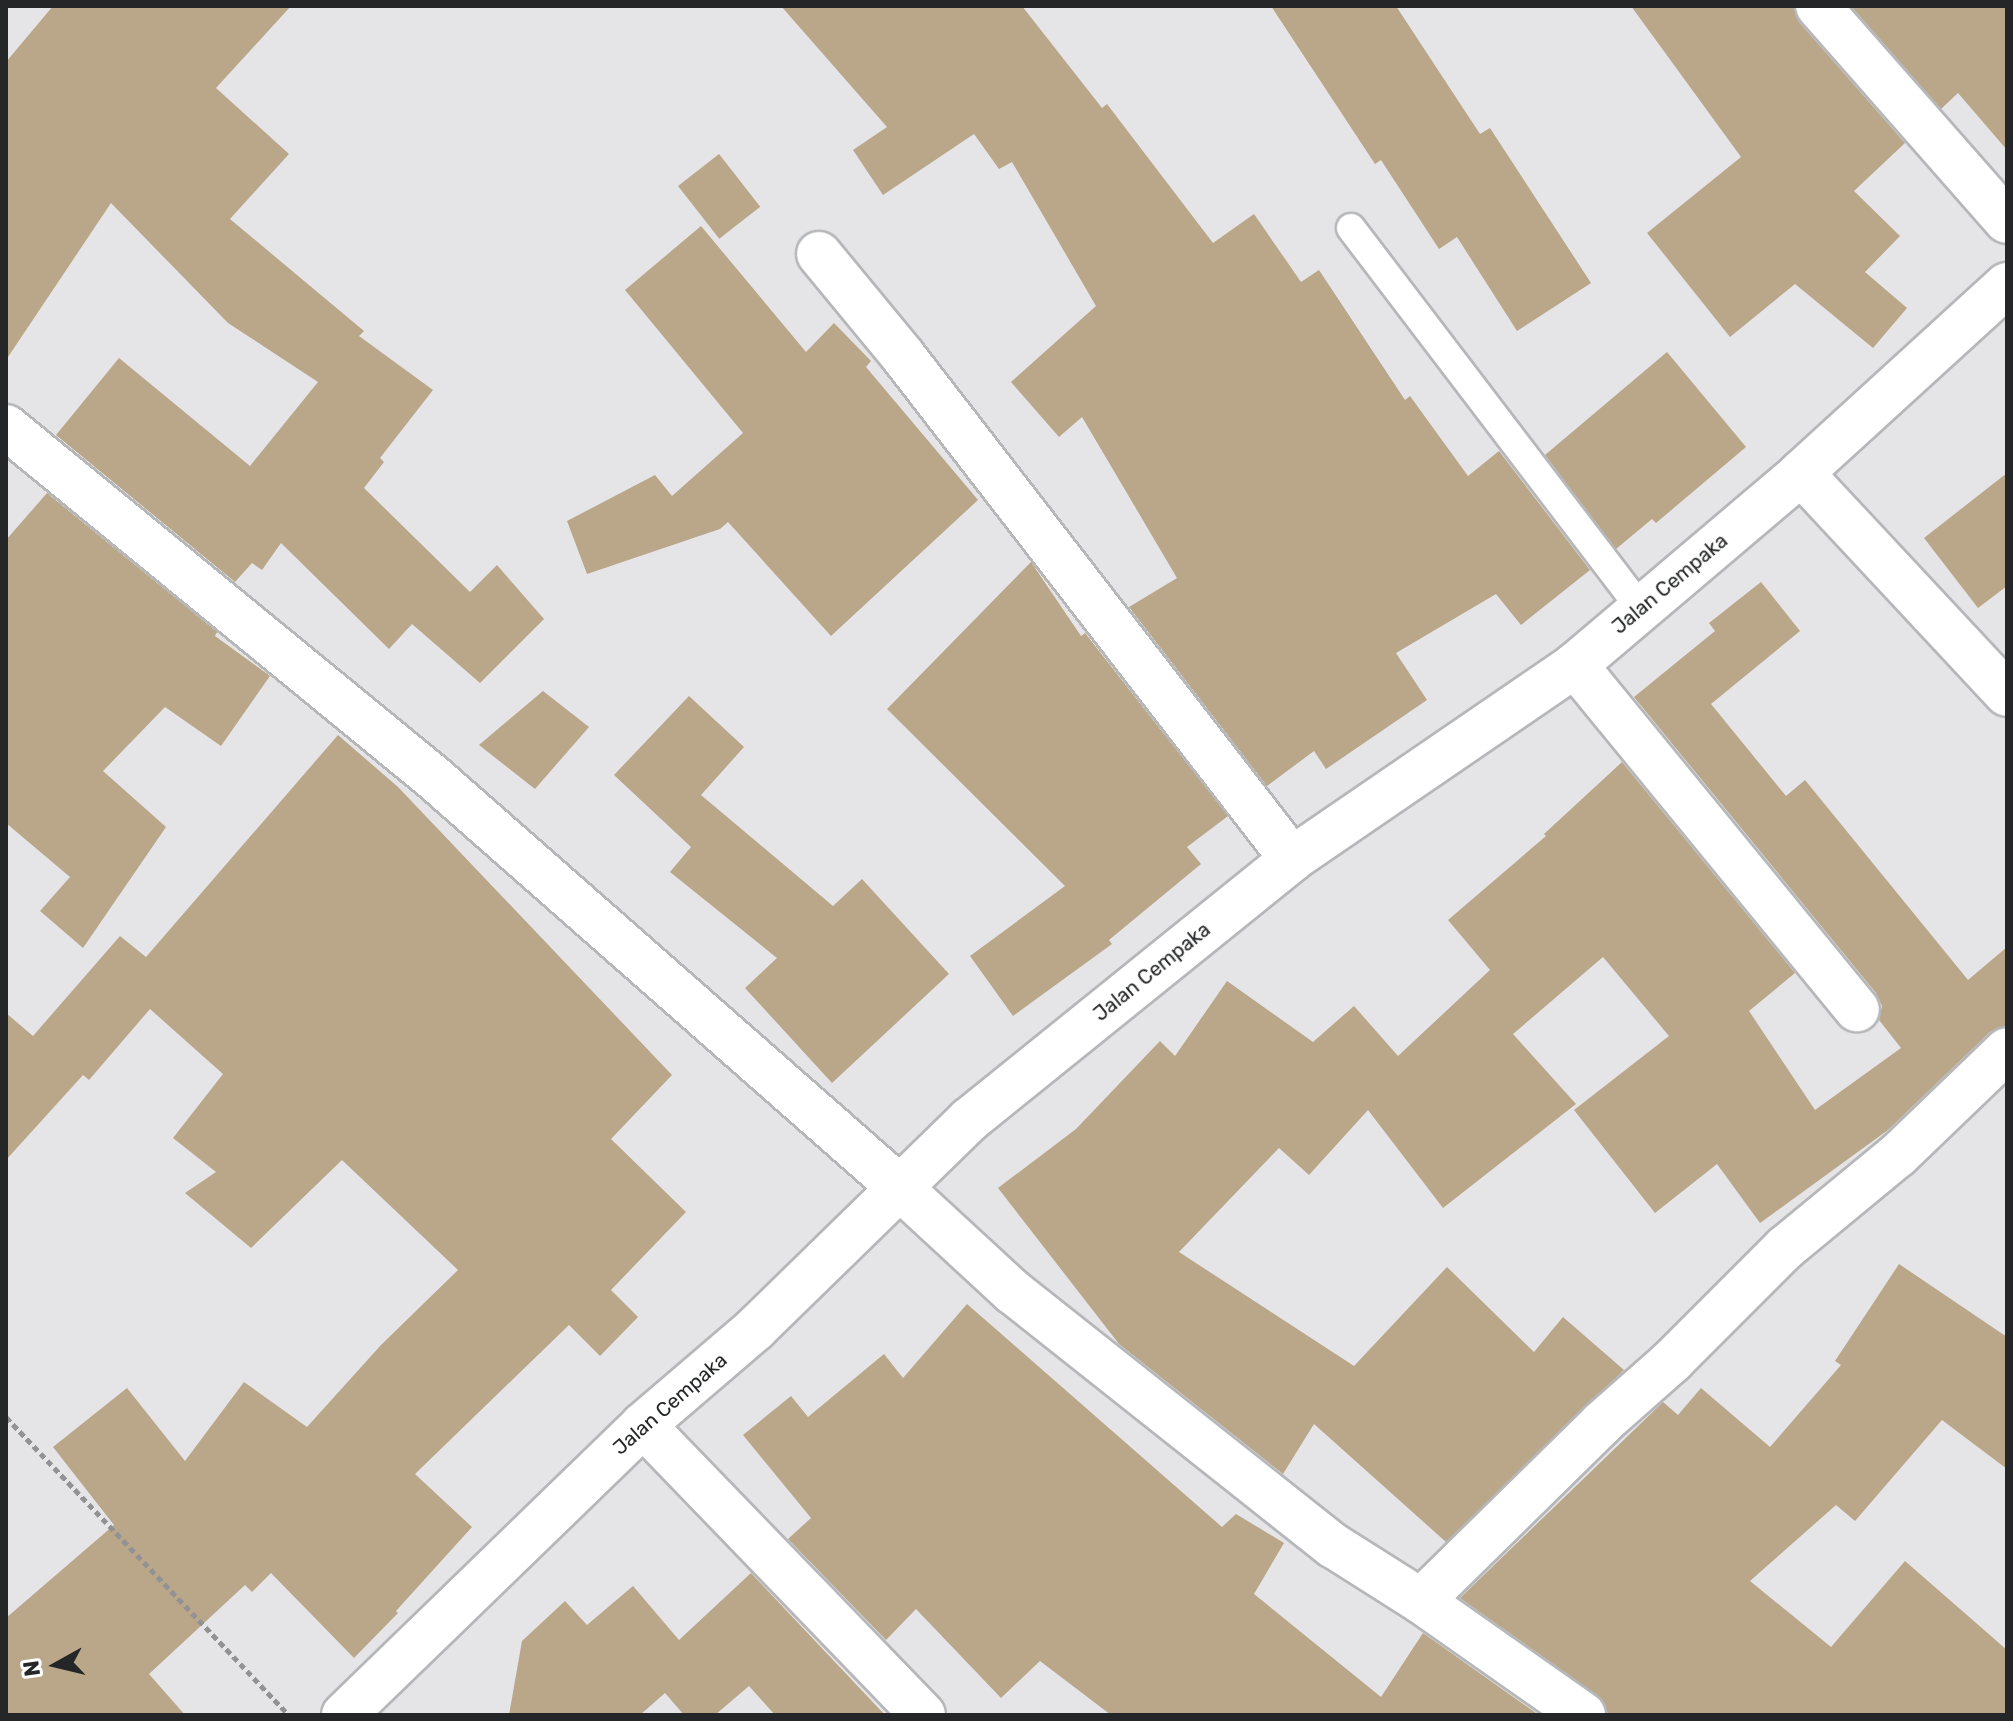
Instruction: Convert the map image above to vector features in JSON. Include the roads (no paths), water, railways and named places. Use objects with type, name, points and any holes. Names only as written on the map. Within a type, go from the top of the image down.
[{"type":"street","points":[[1818,6],[2007,221]]},
{"type":"street","points":[[819,254],[903,356],[1292,859]]},
{"type":"street","name":"Jalan Cempaka","points":[[344,1715],[643,1425],[755,1329],[969,1120],[1292,859],[1575,665],[1801,473],[2007,285]]},
{"type":"street","points":[[6,427],[434,778],[898,1186],[1013,1292],[1334,1546],[1421,1601],[1583,1715]]},
{"type":"street","points":[[1801,473],[2007,694]]},
{"type":"street","points":[[1575,665],[1857,1009]]},
{"type":"street","points":[[1421,1601],[1602,1423],[1672,1361],[1785,1248],[1898,1155],[2007,1050]]},
{"type":"street","points":[[643,1425],[923,1715]]},
{"type":"lane","points":[[1351,228],[1640,608]]}]
